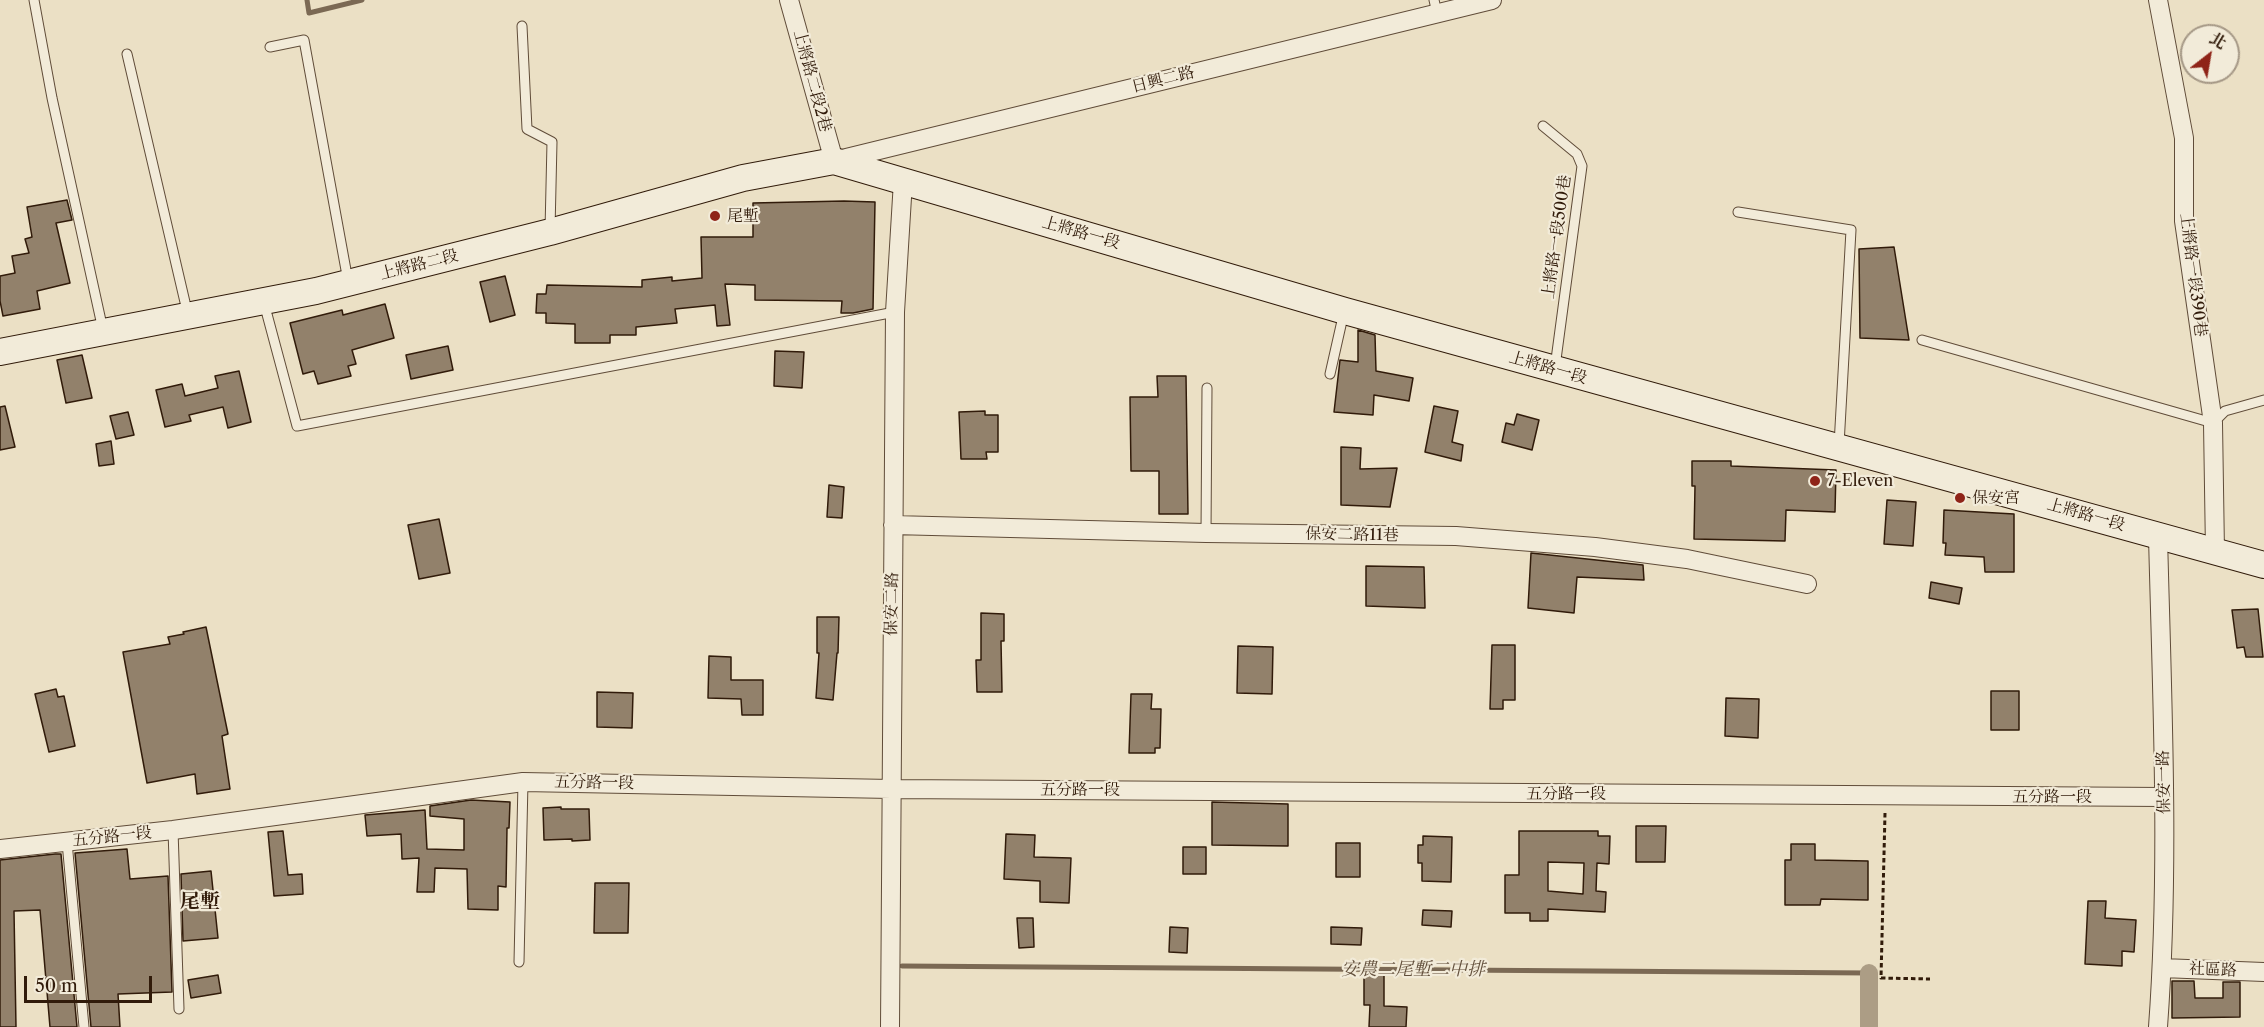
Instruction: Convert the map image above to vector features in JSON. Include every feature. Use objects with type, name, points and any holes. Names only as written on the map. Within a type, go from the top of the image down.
[{"type":"main road","name":"上將路二段","points":[[0,352],[349,283],[550,232],[743,178],[834,161]]},
{"type":"main road","name":"上將路一段","points":[[834,161],[1345,311],[2264,565]]},
{"type":"street","name":"上將路二段2巷","points":[[789,0],[834,161]]},
{"type":"street","name":"日興二路","points":[[834,161],[1436,6],[1492,0]]},
{"type":"street","name":"上將路一段390巷","points":[[2158,0],[2184,138],[2184,221],[2213,423],[2215,552]]},
{"type":"street","name":"保安二路","points":[[890,1027],[895,312],[903,181]]},
{"type":"street","name":"保安二路11巷","points":[[893,525],[1206,533],[1456,536],[1572,545],[1687,559],[1808,584]]},
{"type":"street","name":"保安一路","points":[[2158,536],[2164,797],[2162,968],[2158,1027]]},
{"type":"street","name":"五分路一段","points":[[0,849],[173,830],[523,782],[891,789],[2164,797]]},
{"type":"street","name":"社區路","points":[[2162,968],[2264,972]]},
{"type":"lane","points":[[34,0],[52,98],[103,332]]},
{"type":"lane","points":[[522,26],[527,129],[552,142],[550,232]]},
{"type":"lane","points":[[270,47],[304,40],[349,283]]},
{"type":"lane","points":[[127,54],[188,316]]},
{"type":"lane","name":"上將路一段500巷","points":[[1543,126],[1577,154],[1582,166],[1554,370]]},
{"type":"lane","points":[[1738,213],[1851,230],[1839,447]]},
{"type":"lane","points":[[264,300],[297,426],[895,312]]},
{"type":"lane","points":[[1330,374],[1345,311]]},
{"type":"lane","points":[[1922,340],[2213,423],[2225,411],[2264,400]]},
{"type":"lane","points":[[1206,533],[1207,387]]},
{"type":"lane","points":[[519,962],[523,782]]},
{"type":"lane","points":[[173,830],[179,1009]]},
{"type":"lane","points":[[68,842],[84,1027]]},
{"type":"path","points":[[1886,796],[1881,978],[1930,979]]},
{"type":"building","points":[[67,200],[72,220],[56,223],[70,283],[37,291],[40,309],[3,316],[0,301],[0,276],[15,273],[12,256],[29,253],[25,239],[32,237],[27,207]]},
{"type":"building","points":[[875,202],[873,309],[841,313],[842,301],[755,300],[755,285],[725,284],[730,325],[717,326],[715,305],[675,309],[677,323],[636,327],[636,335],[610,335],[610,343],[575,343],[575,324],[546,323],[546,313],[536,313],[537,294],[546,294],[547,285],[642,287],[642,280],[672,277],[672,281],[702,278],[701,237],[753,237],[753,203]]},
{"type":"building","points":[[1894,247],[1909,340],[1860,338],[1859,249]]},
{"type":"building","points":[[505,276],[515,315],[490,322],[480,282]]},
{"type":"building","points":[[385,304],[394,338],[352,350],[356,364],[348,366],[351,376],[318,384],[314,371],[303,374],[290,323],[342,310],[343,315]]},
{"type":"building","points":[[1358,330],[1375,335],[1376,371],[1413,378],[1409,401],[1374,395],[1373,415],[1334,412],[1340,360],[1358,362]]},
{"type":"building","points":[[448,346],[453,370],[411,379],[406,355]]},
{"type":"building","points":[[775,351],[804,352],[802,388],[774,386]]},
{"type":"building","points":[[82,355],[92,398],[66,403],[57,360]]},
{"type":"building","points":[[239,371],[251,422],[228,428],[223,407],[189,415],[191,421],[165,427],[156,390],[182,384],[185,396],[218,388],[215,376]]},
{"type":"building","points":[[1157,376],[1186,376],[1188,514],[1159,514],[1159,471],[1131,471],[1130,397],[1158,397]]},
{"type":"building","points":[[5,406],[15,447],[0,450],[0,407]]},
{"type":"building","points":[[1434,406],[1458,411],[1452,442],[1463,445],[1461,461],[1425,452]]},
{"type":"building","points":[[985,411],[985,415],[998,415],[998,452],[986,452],[987,459],[961,459],[959,412]]},
{"type":"building","points":[[128,412],[134,435],[116,439],[110,416]]},
{"type":"building","points":[[1517,414],[1539,420],[1532,450],[1502,442],[1506,423],[1514,425]]},
{"type":"building","points":[[111,441],[114,464],[99,466],[96,444]]},
{"type":"building","points":[[1341,447],[1361,448],[1360,469],[1397,468],[1390,507],[1341,505]]},
{"type":"building","points":[[1692,461],[1731,461],[1731,466],[1836,470],[1835,512],[1786,510],[1785,541],[1694,539],[1695,486],[1692,486]]},
{"type":"building","points":[[829,485],[844,487],[842,518],[827,517]]},
{"type":"building","points":[[1887,500],[1916,502],[1913,546],[1884,544]]},
{"type":"building","points":[[1944,510],[2014,514],[2014,572],[1985,572],[1984,557],[1945,555]]},
{"type":"building","points":[[439,519],[450,573],[419,579],[408,525]]},
{"type":"building","points":[[1531,553],[1643,565],[1644,580],[1577,577],[1574,613],[1528,608]]},
{"type":"building","points":[[1366,566],[1424,567],[1425,608],[1366,606]]},
{"type":"building","points":[[1931,582],[1962,588],[1959,604],[1929,598]]},
{"type":"building","points":[[2258,609],[2263,657],[2246,657],[2244,647],[2237,648],[2232,610]]},
{"type":"building","points":[[981,613],[1004,614],[1004,641],[1001,641],[1002,692],[977,692],[976,660],[981,660]]},
{"type":"building","points":[[817,617],[839,617],[833,700],[816,698],[819,653],[817,653]]},
{"type":"building","points":[[206,627],[228,734],[222,736],[230,789],[197,794],[195,774],[147,783],[123,652],[170,644],[168,637]]},
{"type":"building","points":[[1492,645],[1515,645],[1515,700],[1503,700],[1503,709],[1490,709]]},
{"type":"building","points":[[1238,646],[1273,647],[1272,694],[1237,693]]},
{"type":"building","points":[[709,656],[731,657],[731,680],[763,680],[763,715],[742,715],[741,699],[708,698]]},
{"type":"building","points":[[56,689],[58,697],[64,696],[75,746],[49,752],[35,694]]},
{"type":"building","points":[[1991,691],[2019,691],[2019,730],[1991,730]]},
{"type":"building","points":[[597,692],[633,693],[632,728],[597,727]]},
{"type":"building","points":[[1131,694],[1152,694],[1151,709],[1161,709],[1160,748],[1155,748],[1155,753],[1129,753]]},
{"type":"building","points":[[1726,698],[1759,699],[1758,738],[1725,736]]},
{"type":"building","points":[[471,800],[510,802],[506,887],[498,886],[498,910],[468,909],[467,869],[435,868],[434,892],[417,892],[419,858],[402,859],[401,834],[367,836],[365,815],[425,810],[427,849],[464,850],[464,819],[430,816],[430,806]]},
{"type":"building","points":[[1212,802],[1288,804],[1288,846],[1212,845]]},
{"type":"building","points":[[561,807],[561,809],[589,809],[590,840],[544,840],[543,808]]},
{"type":"building","points":[[1636,826],[1666,826],[1665,862],[1636,862]]},
{"type":"building","points":[[283,831],[288,875],[302,874],[303,894],[274,896],[268,832]]},
{"type":"building","points":[[1519,831],[1598,831],[1598,836],[1610,836],[1609,864],[1597,863],[1596,891],[1606,892],[1605,912],[1548,909],[1548,921],[1530,921],[1530,913],[1505,913],[1505,875],[1519,875]],"holes":[[[1548,862],[1584,863],[1583,894],[1548,891]]]},
{"type":"building","points":[[1006,834],[1035,835],[1034,857],[1071,858],[1069,903],[1040,902],[1040,881],[1004,879]]},
{"type":"building","points":[[1423,836],[1452,837],[1451,882],[1422,881],[1422,863],[1418,863],[1418,845],[1423,845]]},
{"type":"building","points":[[1336,843],[1360,843],[1360,877],[1336,877]]},
{"type":"building","points":[[1791,844],[1815,844],[1815,860],[1868,861],[1868,900],[1821,899],[1820,905],[1785,905],[1785,860],[1791,860]]},
{"type":"building","points":[[1183,847],[1206,847],[1206,874],[1183,874]]},
{"type":"building","points":[[127,849],[130,879],[168,876],[172,992],[118,994],[120,1027],[91,1027],[75,853]]},
{"type":"building","points":[[61,854],[77,1027],[50,1027],[40,910],[14,911],[16,1027],[0,1027],[0,860]]},
{"type":"building","points":[[211,871],[218,938],[183,941],[181,874]]},
{"type":"building","points":[[595,883],[629,883],[628,933],[594,933]]},
{"type":"building","points":[[2088,901],[2106,901],[2105,918],[2136,920],[2134,952],[2122,951],[2122,966],[2085,964]]},
{"type":"building","points":[[1423,910],[1452,911],[1451,927],[1422,925]]},
{"type":"building","points":[[1017,918],[1033,918],[1034,947],[1019,948]]},
{"type":"building","points":[[1170,927],[1188,928],[1187,953],[1169,952]]},
{"type":"building","points":[[1331,927],[1362,928],[1361,945],[1331,944]]},
{"type":"building","points":[[1364,972],[1384,973],[1384,1006],[1407,1007],[1406,1027],[1369,1027],[1370,1005],[1364,1005]]},
{"type":"building","points":[[218,975],[221,993],[191,998],[188,980]]},
{"type":"building","points":[[2172,981],[2194,981],[2195,998],[2223,998],[2223,982],[2240,982],[2240,1017],[2172,1018]]},
{"type":"waterway","points":[[307,0],[309,13],[362,0]]},
{"type":"waterway","name":"安農二尾塹二中排","points":[[902,966],[1869,973]]},
{"type":"waterway","name":"安農二尾塹二中排","points":[[1869,973],[1869,1027]]},
{"type":"place","name":"尾塹","points":[[715,216]]},
{"type":"place","name":"7-Eleven","points":[[1815,481]]},
{"type":"place","name":"保安宮","points":[[1960,498]]},
{"type":"district","name":"尾塹","points":[[200,902]]}]
